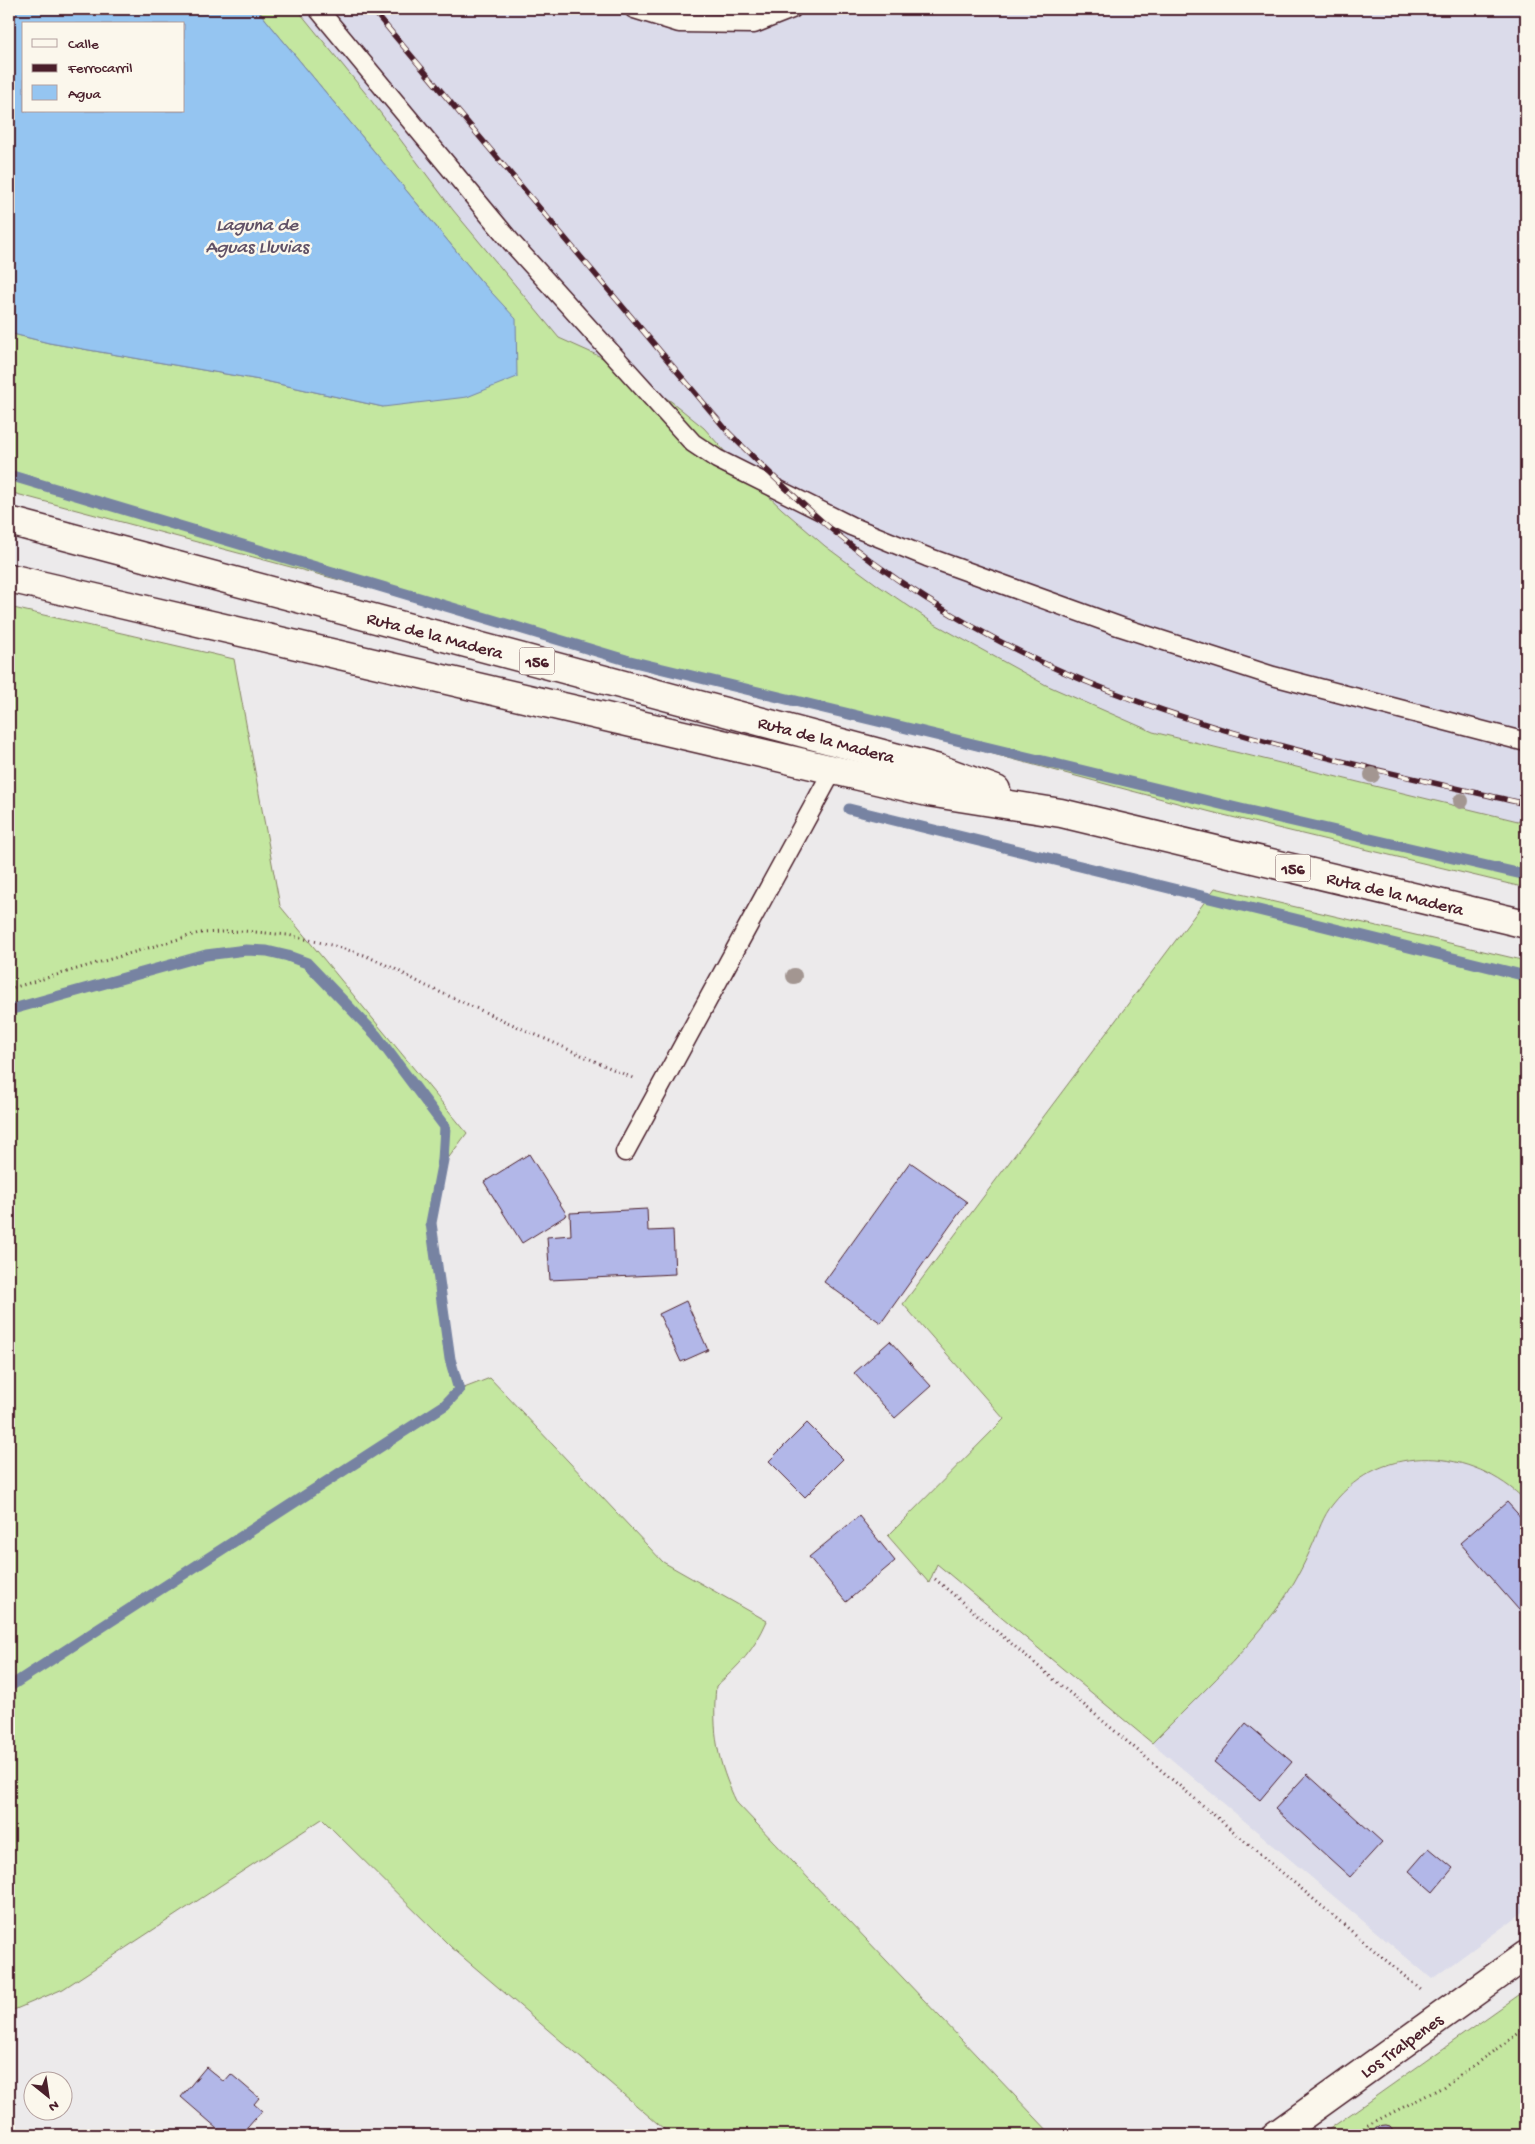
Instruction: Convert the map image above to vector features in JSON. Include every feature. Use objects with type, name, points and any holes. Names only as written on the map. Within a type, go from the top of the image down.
[{"type":"main road","name":"Ruta de la Madera","points":[[9,521],[939,769],[1061,813]]},
{"type":"main road","name":"Ruta de la Madera","points":[[9,578],[928,792],[1061,813],[1526,924]]},
{"type":"main road","name":"Los Tralpenes","points":[[1276,2135],[1526,1955]]},
{"type":"lane","points":[[318,9],[512,243],[693,443],[717,459],[851,526],[927,557],[1121,627],[1273,676],[1526,742]]},
{"type":"lane","points":[[634,9],[679,23],[754,24],[792,9]]},
{"type":"lane","points":[[625,1152],[833,770]]},
{"type":"path","points":[[9,989],[199,933],[244,931],[288,935],[364,955],[424,985],[658,1090]]},
{"type":"path","points":[[935,1579],[1446,2012]]},
{"type":"path","points":[[1356,2135],[1366,2126],[1443,2087],[1526,2028]]},
{"type":"shaded area","points":[[9,9],[1526,9],[1526,823],[1016,698],[9,443]]},
{"type":"shaded area","points":[[1410,1460],[1452,1460],[1495,1476],[1515,1490],[1526,1501],[1526,1910],[1432,1979],[1152,1743],[1254,1639],[1313,1545],[1321,1523],[1333,1504],[1348,1487],[1367,1474],[1387,1465]]},
{"type":"green space","points":[[257,9],[297,9],[367,95],[453,210],[559,338],[599,356],[672,402],[704,428],[741,470],[782,509],[825,546],[879,586],[935,624],[1046,685],[1153,732],[1526,823],[1526,888],[1211,812],[9,492],[9,333],[49,343],[265,381],[383,407],[515,319],[480,280]]},
{"type":"green space","points":[[9,607],[234,659],[280,906],[467,1133],[441,1168],[431,1223],[450,1359],[459,1390],[490,1378],[663,1562],[767,1621],[746,1656],[716,1686],[715,1718],[718,1746],[725,1774],[737,1803],[1052,2135],[671,2135],[451,1947],[322,1819],[63,1989],[9,2012]]},
{"type":"green space","points":[[1215,888],[1526,961],[1526,1501],[1505,1483],[1481,1470],[1455,1462],[1428,1459],[1402,1461],[1377,1469],[1353,1483],[1326,1513],[1296,1578],[1262,1628],[1216,1679],[1152,1743],[937,1564],[929,1583],[888,1536],[1004,1419],[903,1304]]},
{"type":"green space","points":[[1526,1990],[1526,2135],[1321,2135]]},
{"type":"water","name":"Laguna de Aguas Lluvias","points":[[9,9],[257,9],[480,280],[516,319],[517,377],[467,397],[383,407],[265,381],[49,343],[9,333]]},
{"type":"building","points":[[529,1154],[567,1215],[522,1243],[484,1182]]},
{"type":"building","points":[[910,1162],[967,1202],[881,1323],[824,1282]]},
{"type":"building","points":[[647,1209],[648,1231],[673,1230],[675,1274],[550,1280],[547,1237],[571,1235],[570,1213]]},
{"type":"building","points":[[686,1301],[708,1350],[681,1362],[659,1314]]},
{"type":"building","points":[[890,1341],[931,1386],[895,1418],[854,1373]]},
{"type":"building","points":[[807,1423],[843,1459],[805,1497],[769,1461]]},
{"type":"building","points":[[1507,1502],[1526,1523],[1526,1618],[1460,1543]]},
{"type":"building","points":[[859,1516],[895,1561],[846,1602],[809,1557]]},
{"type":"building","points":[[1246,1723],[1292,1762],[1260,1800],[1214,1762]]},
{"type":"building","points":[[1307,1774],[1382,1842],[1350,1877],[1275,1809]]},
{"type":"building","points":[[1429,1848],[1453,1868],[1433,1892],[1409,1871]]},
{"type":"building","points":[[206,2067],[224,2082],[231,2074],[259,2098],[254,2104],[262,2111],[241,2135],[225,2135],[181,2097]]},
{"type":"building","points":[[1376,2127],[1390,2127],[1396,2135],[1370,2135]]},
{"type":"waterway","points":[[9,475],[626,660],[1241,809],[1526,875]]},
{"type":"waterway","points":[[849,809],[1526,976]]},
{"type":"waterway","points":[[9,1010],[206,955],[246,950],[267,951],[307,963],[376,1035],[445,1127],[443,1160],[431,1223],[450,1359],[459,1390],[445,1405],[9,1687]]},
{"type":"railway","points":[[372,9],[729,433],[824,523],[900,581],[955,616],[1039,661],[1157,708],[1218,728],[1340,761],[1526,804]]}]
